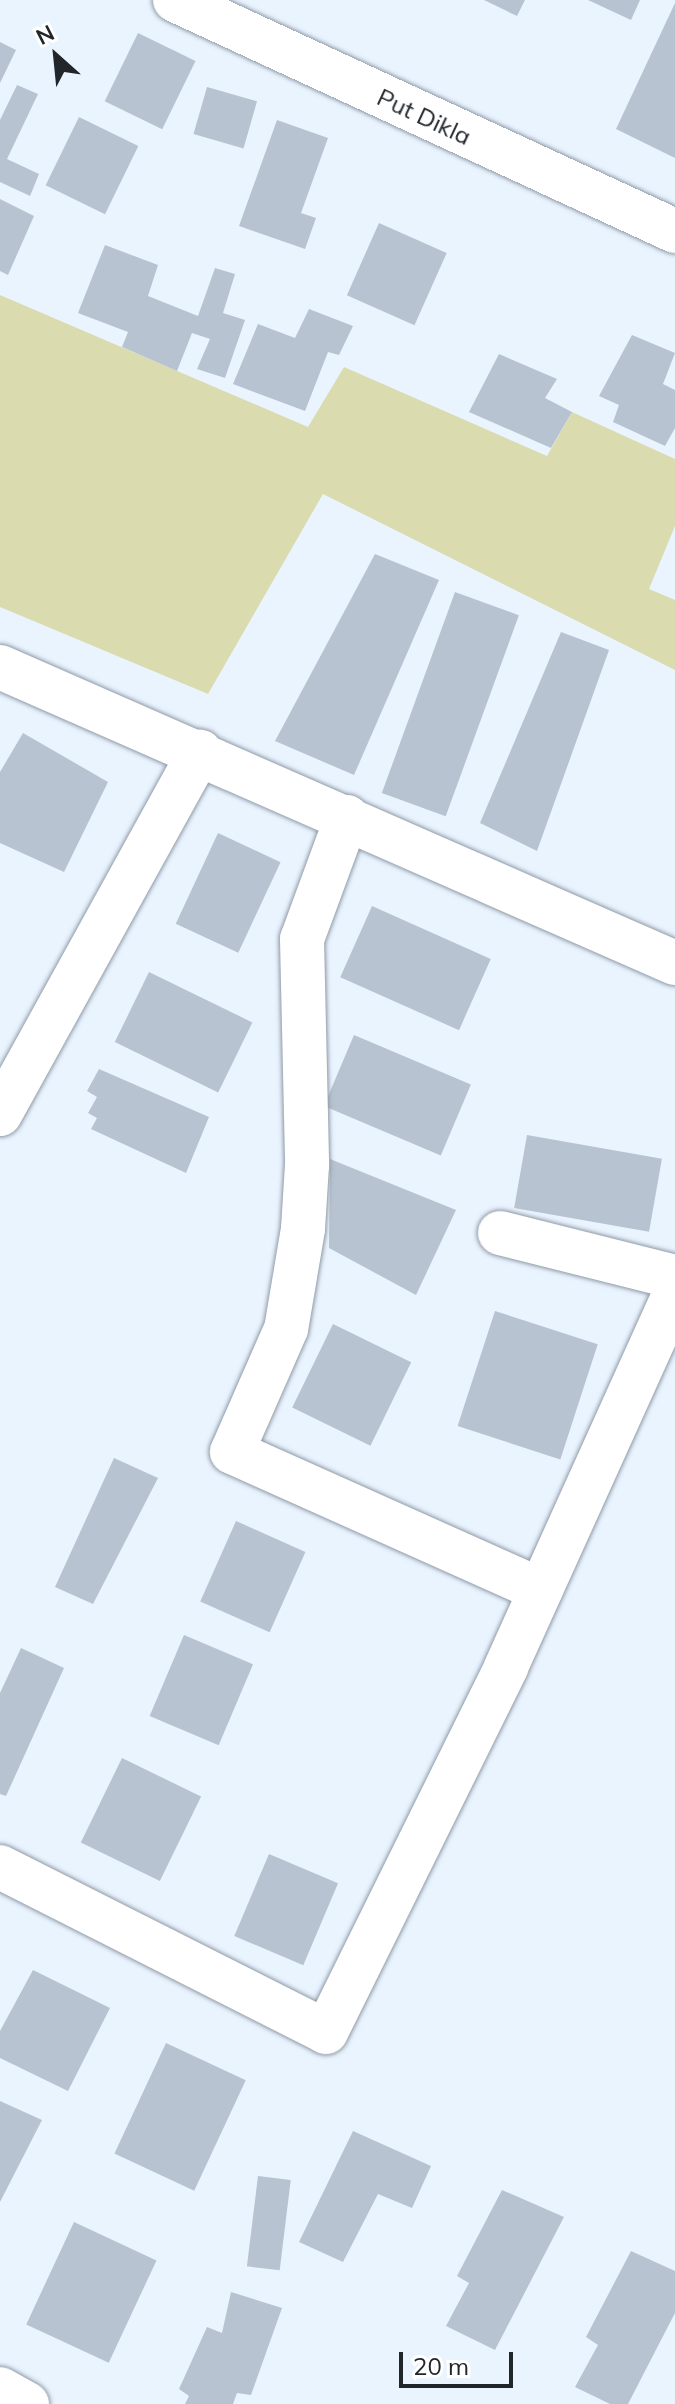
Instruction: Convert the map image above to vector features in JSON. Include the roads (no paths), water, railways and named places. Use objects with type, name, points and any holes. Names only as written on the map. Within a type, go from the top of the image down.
[{"type":"street","name":"Put Dikla","points":[[175,0],[675,231]]},
{"type":"street","points":[[0,667],[200,752],[675,963]]},
{"type":"street","points":[[0,1114],[200,752]]},
{"type":"street","points":[[347,817],[302,939],[307,1165],[303,1229],[286,1329],[232,1452],[540,1590]]},
{"type":"street","points":[[500,1233],[675,1277]]},
{"type":"street","points":[[4,1878],[326,2032],[540,1590],[675,1293]]},
{"type":"street","points":[[0,2389],[27,2404]]}]
